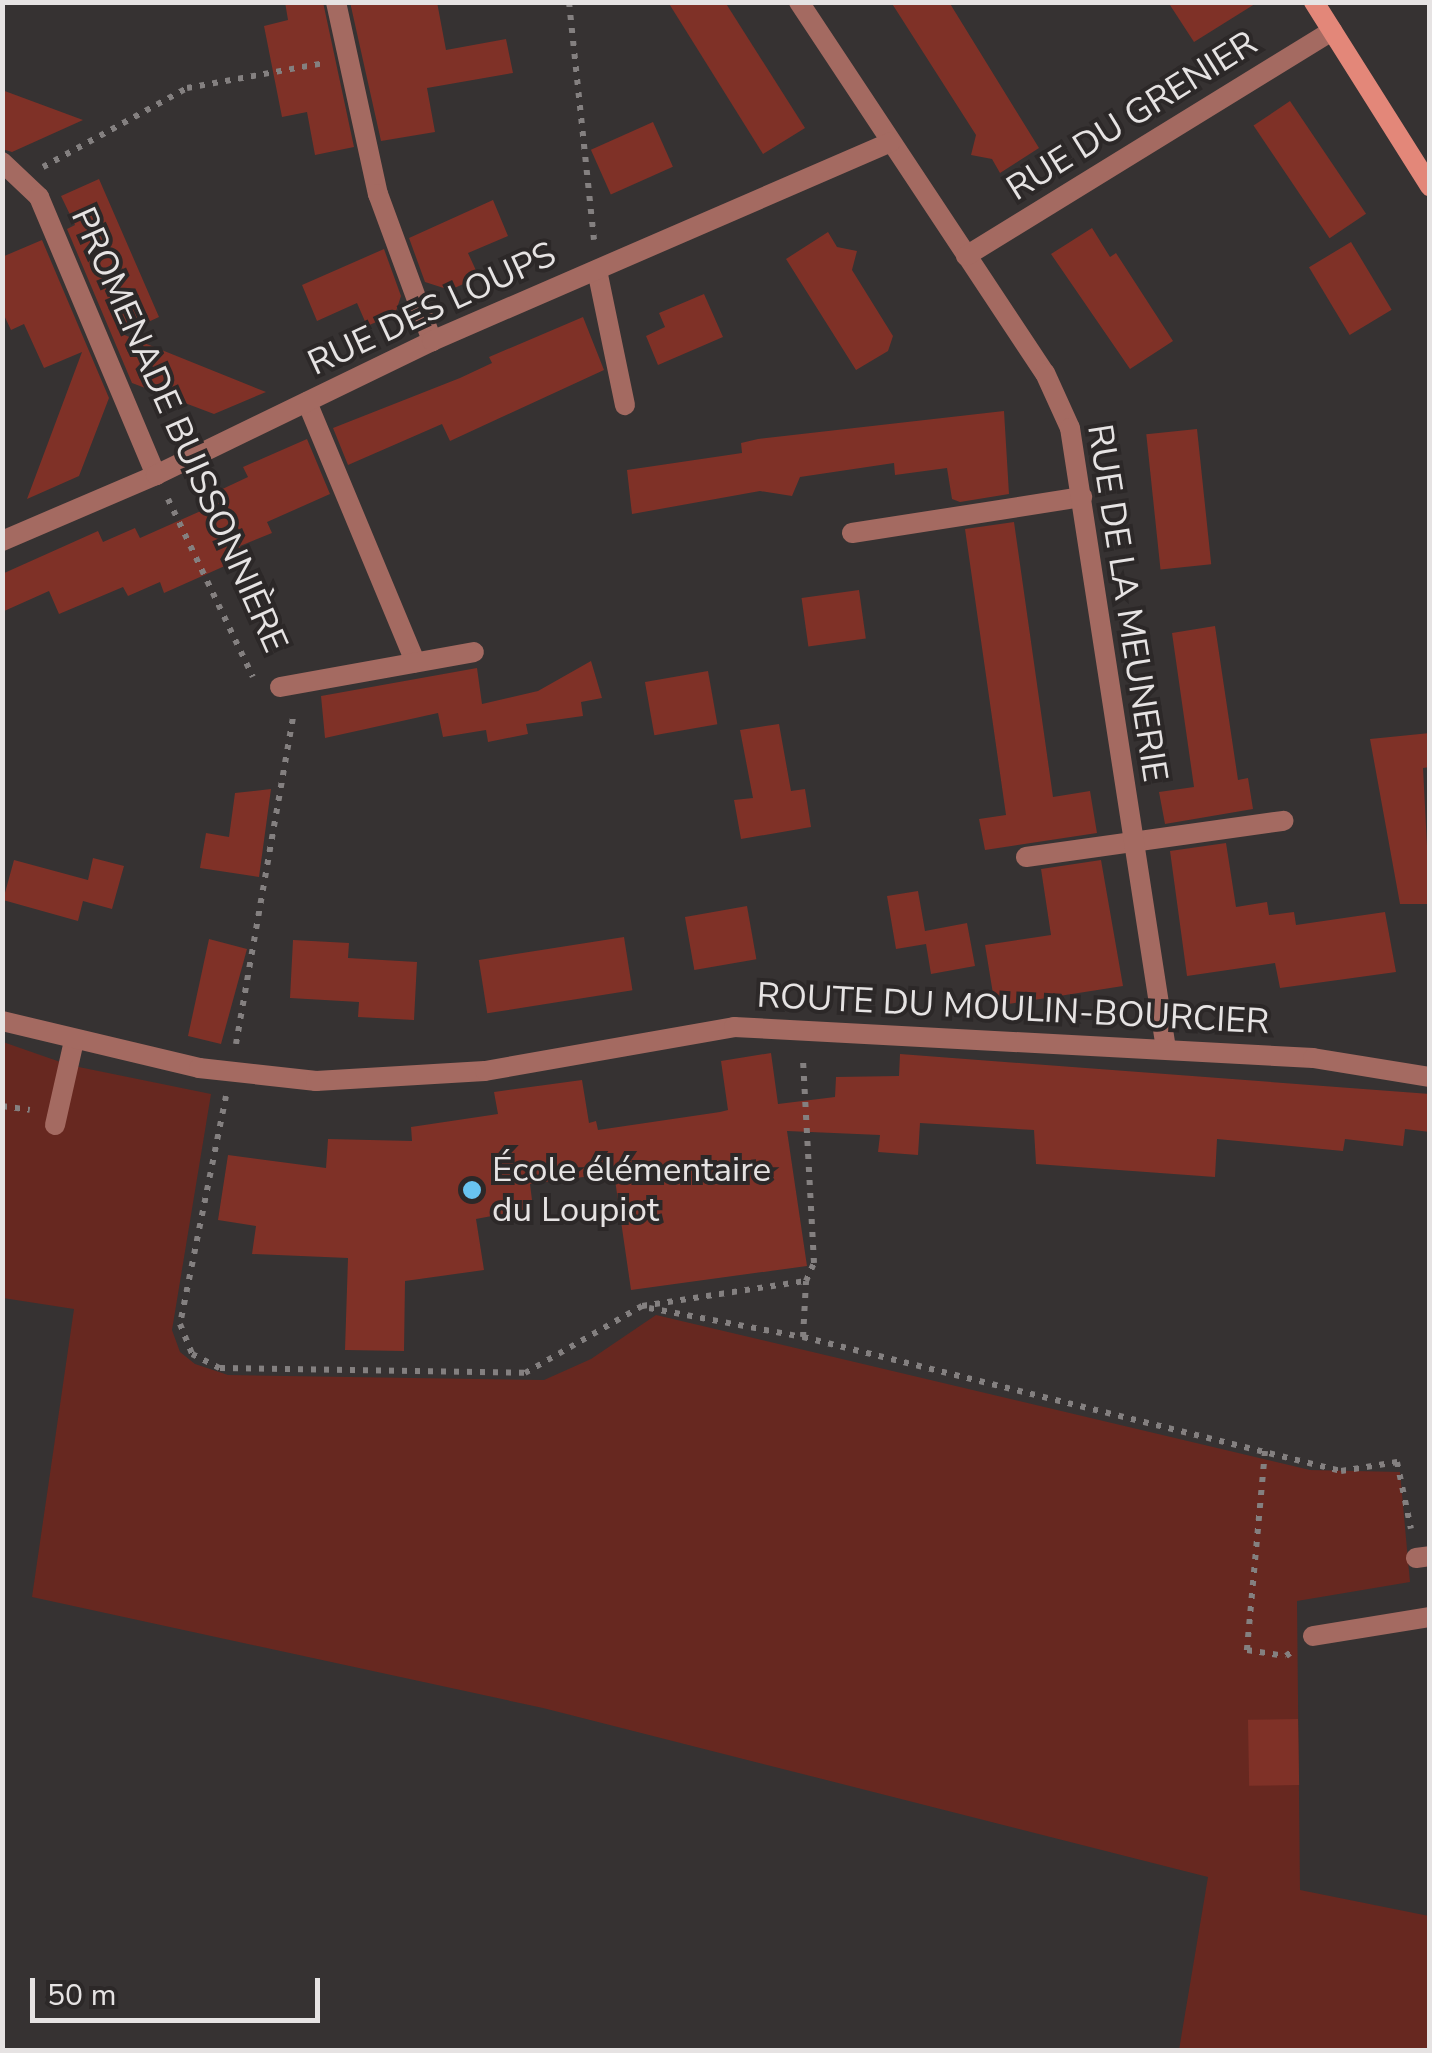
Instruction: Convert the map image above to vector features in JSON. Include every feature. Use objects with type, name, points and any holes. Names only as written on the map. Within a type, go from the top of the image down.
[{"type":"main road","points":[[1314,2],[1430,186]]},
{"type":"street","points":[[336,2],[378,194],[432,341]]},
{"type":"street","name":"RUE DE LA MEUNERIE","points":[[799,2],[1045,373],[1070,428],[1166,1050]]},
{"type":"street","name":"RUE DU GRENIER","points":[[966,256],[1332,31]]},
{"type":"street","name":"RUE DES LOUPS","points":[[2,541],[156,476],[432,341],[892,142]]},
{"type":"street","name":"PROMENADE BUISSONNIÈRE","points":[[2,162],[39,197],[156,476]]},
{"type":"street","points":[[597,270],[624,405]]},
{"type":"street","points":[[307,402],[415,662]]},
{"type":"street","points":[[852,533],[1082,497]]},
{"type":"street","points":[[280,687],[474,652]]},
{"type":"street","points":[[1026,857],[1283,820]]},
{"type":"street","name":"ROUTE DU MOULIN-BOURCIER","points":[[2,1021],[74,1041],[230,1073],[360,1082],[485,1070],[734,1027],[1314,1058],[1430,1078]]},
{"type":"street","points":[[54,1124],[74,1041]]},
{"type":"street","points":[[1312,1636],[1430,1616]]},
{"type":"path","points":[[569,2],[597,270]]},
{"type":"path","points":[[20,179],[187,88],[348,58]]},
{"type":"path","name":"PROMENADE BUISSONNIÈRE","points":[[156,476],[254,678],[280,687],[294,712],[230,1073],[180,1324],[192,1354],[220,1368],[524,1373],[642,1306]]},
{"type":"path","points":[[801,1028],[814,1264],[806,1281],[803,1337]]},
{"type":"path","points":[[642,1306],[806,1281]]},
{"type":"path","points":[[642,1306],[803,1337],[1340,1471],[1398,1462],[1423,1557]]},
{"type":"path","points":[[1266,1451],[1247,1650],[1286,1656],[1312,1636]]},
{"type":"shaded area","points":[[3,1042],[69,1065],[211,1094],[172,1330],[180,1352],[195,1364],[228,1375],[544,1380],[591,1359],[656,1315],[1310,1470],[1400,1472],[1410,1582],[1297,1601],[1300,1890],[1429,1916],[1429,2050],[1179,2050],[1208,1877],[543,1708],[32,1597],[74,1309],[3,1298]]},
{"type":"building","points":[[285,2],[323,2],[354,147],[315,155],[307,112],[282,117],[264,26],[288,20]]},
{"type":"building","points":[[350,2],[437,2],[446,50],[506,39],[513,73],[427,88],[435,132],[381,141]]},
{"type":"building","points":[[668,2],[725,2],[805,128],[763,154]]},
{"type":"building","points":[[891,2],[949,2],[1039,148],[1000,173],[992,159],[971,155],[976,135]]},
{"type":"building","points":[[1168,2],[1258,2],[1194,42]]},
{"type":"building","points":[[2,90],[83,120],[12,152],[2,149]]},
{"type":"building","points":[[1290,101],[1366,214],[1330,238],[1254,126]]},
{"type":"building","points":[[653,122],[673,167],[611,194],[591,150]]},
{"type":"building","points":[[99,179],[159,317],[122,334],[266,392],[214,414],[132,383],[67,229],[75,225],[61,196]]},
{"type":"building","points":[[493,200],[508,236],[468,253],[479,277],[450,290],[425,282],[409,238]]},
{"type":"building","points":[[1092,228],[1110,257],[1116,253],[1173,341],[1130,369],[1051,254]]},
{"type":"building","points":[[828,232],[837,247],[857,251],[852,270],[893,336],[888,351],[856,370],[786,259]]},
{"type":"building","points":[[42,240],[109,398],[79,476],[27,499],[82,352],[44,368],[24,324],[11,330],[2,311],[2,257]]},
{"type":"building","points":[[1351,242],[1392,310],[1350,335],[1309,267]]},
{"type":"building","points":[[384,249],[401,296],[395,314],[367,326],[357,303],[317,321],[302,285]]},
{"type":"building","points":[[704,294],[723,337],[658,365],[646,336],[665,327],[659,313]]},
{"type":"building","points":[[583,317],[604,370],[450,441],[442,424],[348,465],[333,428],[460,378],[492,363],[489,357]]},
{"type":"building","points":[[1004,411],[1009,494],[960,502],[952,499],[947,468],[895,475],[894,463],[800,477],[792,496],[760,491],[632,514],[627,470],[742,453],[741,443],[758,439]]},
{"type":"building","points":[[1197,429],[1211,564],[1160,570],[1146,434]]},
{"type":"building","points":[[307,439],[330,494],[267,522],[272,533],[240,546],[245,557],[164,593],[160,582],[128,596],[123,587],[59,614],[49,591],[2,612],[2,574],[98,531],[103,542],[135,528],[140,538],[221,502],[216,492],[248,477],[243,467]]},
{"type":"building","points":[[1014,522],[1053,797],[1090,791],[1097,833],[985,850],[979,819],[1006,815],[965,529]]},
{"type":"building","points":[[859,590],[866,639],[808,647],[802,598]]},
{"type":"building","points":[[1215,626],[1238,780],[1248,778],[1253,809],[1165,824],[1159,792],[1194,787],[1172,633]]},
{"type":"building","points":[[591,661],[602,698],[581,702],[583,716],[526,724],[528,734],[488,742],[486,730],[443,737],[438,713],[325,738],[321,696],[477,668],[482,704],[538,691]]},
{"type":"building","points":[[708,671],[717,724],[654,735],[645,682]]},
{"type":"building","points":[[779,724],[791,791],[805,789],[811,827],[741,839],[734,800],[753,798],[740,730]]},
{"type":"building","points":[[1430,733],[1430,767],[1423,768],[1430,904],[1400,904],[1370,739]]},
{"type":"building","points":[[271,789],[259,877],[200,868],[206,833],[229,837],[235,793]]},
{"type":"building","points":[[1226,843],[1236,907],[1267,902],[1269,915],[1294,912],[1296,925],[1385,912],[1396,972],[1280,988],[1275,963],[1187,976],[1170,851]]},
{"type":"building","points":[[93,858],[124,866],[112,909],[83,901],[78,921],[3,900],[14,860],[88,880]]},
{"type":"building","points":[[1101,860],[1123,986],[995,1006],[985,945],[1051,935],[1041,869]]},
{"type":"building","points":[[918,891],[925,931],[967,923],[975,966],[931,974],[926,944],[896,949],[887,896]]},
{"type":"building","points":[[747,906],[756,959],[694,970],[685,917]]},
{"type":"building","points":[[624,937],[632,990],[487,1013],[479,960]]},
{"type":"building","points":[[209,939],[247,949],[221,1044],[188,1036]]},
{"type":"building","points":[[293,940],[349,943],[348,958],[417,962],[414,1020],[358,1017],[359,1002],[290,998]]},
{"type":"building","points":[[771,1053],[778,1104],[835,1097],[836,1077],[899,1076],[900,1054],[1430,1094],[1430,1132],[1405,1129],[1403,1146],[1345,1139],[1343,1151],[1217,1139],[1215,1177],[1036,1164],[1034,1130],[920,1123],[918,1155],[878,1152],[880,1135],[787,1131],[807,1266],[631,1290],[614,1173],[530,1184],[533,1208],[476,1219],[484,1270],[405,1281],[404,1351],[345,1350],[348,1258],[252,1254],[256,1226],[218,1220],[228,1155],[326,1168],[328,1139],[412,1141],[411,1127],[498,1114],[494,1092],[582,1080],[589,1123],[596,1121],[598,1130],[720,1112],[728,1110],[721,1061]]},
{"type":"building","points":[[1298,1719],[1299,1785],[1249,1786],[1248,1720]]},
{"type":"place","name":"École élémentaire du Loupiot","points":[[472,1190]]}]
